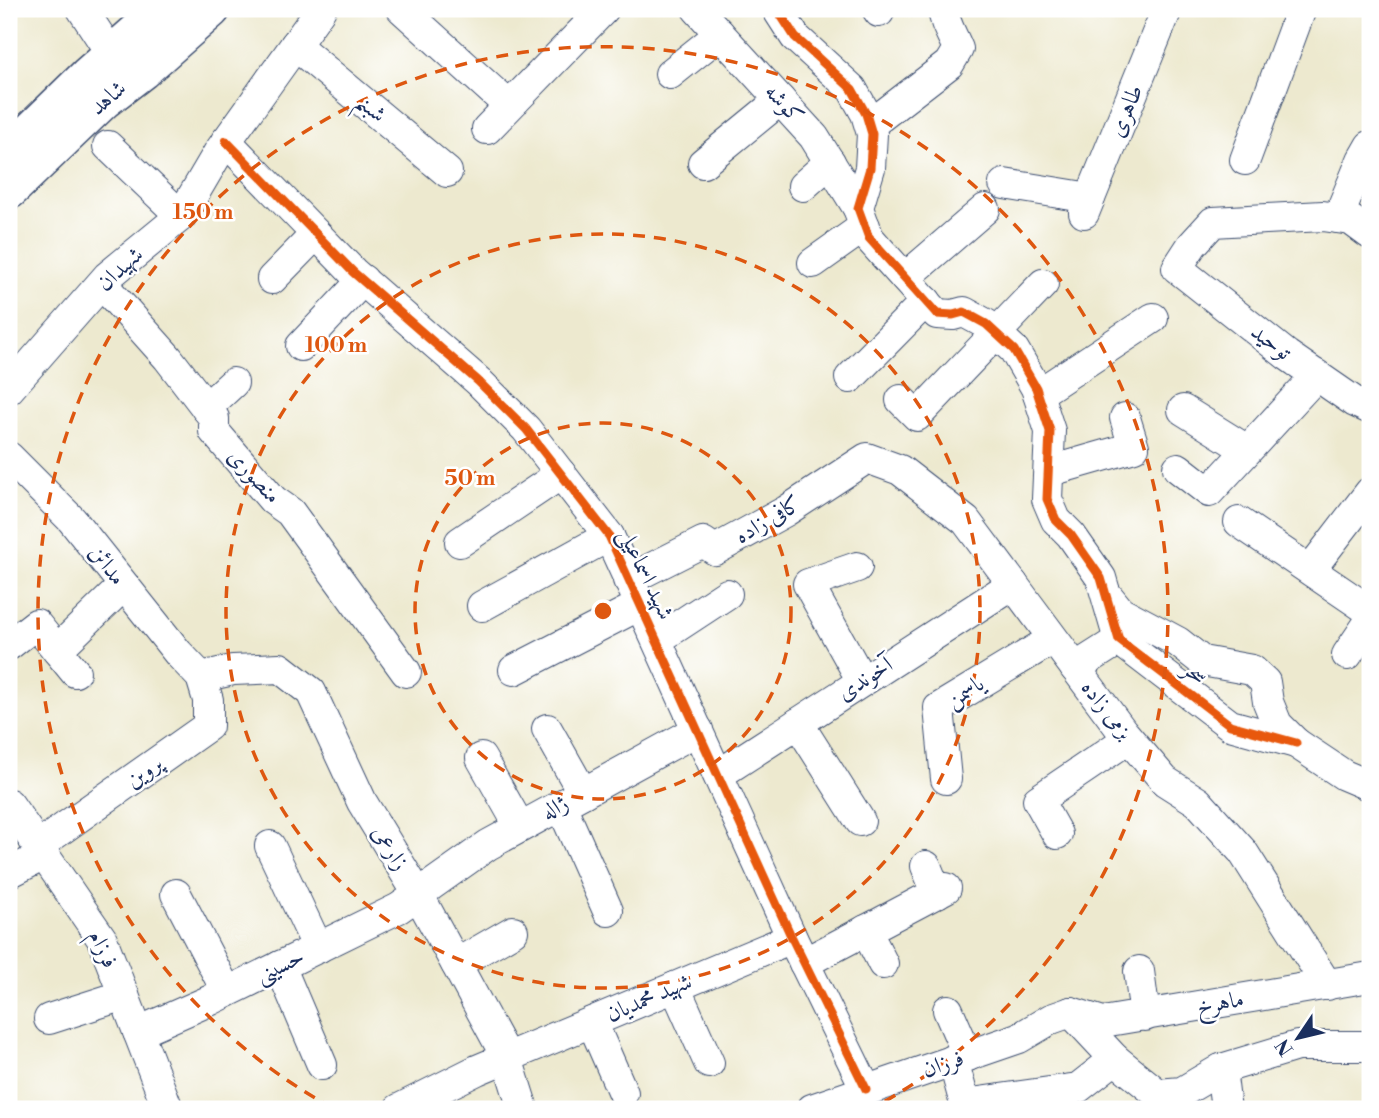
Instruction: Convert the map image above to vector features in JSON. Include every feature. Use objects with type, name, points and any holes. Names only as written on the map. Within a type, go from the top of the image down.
[{"type":"main road","name":"شاهد","points":[[9,153],[88,76],[164,9]]},
{"type":"main road","name":"شاهد","points":[[9,190],[103,100],[142,70],[211,9]]},
{"type":"street","points":[[82,9],[112,55]]},
{"type":"street","name":"شهیدان","points":[[9,389],[102,284],[181,216],[226,141],[321,9]]},
{"type":"street","points":[[402,9],[508,106]]},
{"type":"street","points":[[487,129],[604,9]]},
{"type":"street","name":"کوشه","points":[[697,9],[814,137],[862,217],[869,238],[926,301]]},
{"type":"street","points":[[777,9],[795,37],[852,89],[866,114],[872,134],[862,217],[813,263]]},
{"type":"street","points":[[870,125],[949,64],[958,49],[944,18],[943,9]]},
{"type":"street","name":"طاهری","points":[[1004,184],[1087,206],[1167,9]]},
{"type":"street","points":[[1245,160],[1301,9]]},
{"type":"street","points":[[670,74],[720,34]]},
{"type":"street","name":"شبنم","points":[[295,45],[447,172]]},
{"type":"street","points":[[703,163],[780,100]]},
{"type":"street","name":"شهید اسماعیلی","points":[[226,141],[363,280],[488,391],[526,429],[609,537],[798,950],[866,1089]]},
{"type":"street","points":[[107,146],[181,216]]},
{"type":"street","points":[[1370,146],[1338,218],[1351,220],[1370,234]]},
{"type":"street","points":[[803,186],[830,162]]},
{"type":"street","points":[[905,278],[985,209]]},
{"type":"street","name":"توحید","points":[[1338,218],[1322,216],[1213,222],[1192,245],[1177,268],[1221,305],[1317,376],[1370,409]]},
{"type":"street","points":[[272,279],[316,234]]},
{"type":"street","points":[[301,346],[363,280]]},
{"type":"street","name":"منصوری","points":[[102,284],[168,358],[214,418],[214,431],[273,500],[290,512],[406,671]]},
{"type":"street","points":[[901,400],[917,416],[965,383],[996,333],[1043,284]]},
{"type":"street","points":[[850,378],[926,301],[937,314],[953,315],[964,312],[996,333],[1014,350],[1038,394],[1050,431],[1047,499],[1056,520],[1071,535],[1101,578],[1119,640],[1075,668]]},
{"type":"street","points":[[1038,394],[1153,318]]},
{"type":"street","points":[[1178,468],[1209,492],[1317,376]]},
{"type":"street","points":[[206,408],[233,383]]},
{"type":"street","points":[[1183,410],[1247,450]]},
{"type":"street","points":[[1050,471],[1134,447],[1125,418]]},
{"type":"street","name":"مدائن","points":[[9,457],[72,520],[178,653],[201,677]]},
{"type":"street","name":"بزمی زاده","points":[[867,458],[900,470],[966,521],[1128,739],[1165,781],[1198,802],[1243,852],[1327,985]]},
{"type":"street","name":"کافی زاده","points":[[634,592],[703,542],[715,550],[786,511],[867,458]]},
{"type":"street","points":[[460,542],[561,474]]},
{"type":"street","points":[[1311,569],[1370,492]]},
{"type":"street","points":[[1239,522],[1370,611]]},
{"type":"street","points":[[482,606],[609,537]]},
{"type":"street","points":[[857,567],[808,584],[862,681]]},
{"type":"street","name":"آخوندی","points":[[718,775],[1013,584]]},
{"type":"street","points":[[9,645],[36,624],[66,661],[123,586]]},
{"type":"street","points":[[514,670],[634,592]]},
{"type":"street","points":[[657,640],[727,594]]},
{"type":"street","points":[[1107,595],[1120,611],[1178,642],[1202,661],[1252,670],[1265,682],[1268,702],[1277,723],[1296,743],[1344,775],[1370,786]]},
{"type":"street","points":[[1347,655],[1370,621]]},
{"type":"street","name":"یاسمن","points":[[946,779],[939,708],[1053,639]]},
{"type":"street","name":"سحر","points":[[1119,640],[1230,725],[1296,743]]},
{"type":"street","name":"زارعی","points":[[201,677],[233,670],[280,668],[311,692],[362,802],[418,894],[507,1058],[523,1109]]},
{"type":"street","name":"پروین","points":[[41,851],[208,726],[208,700],[201,677]]},
{"type":"street","points":[[798,723],[859,821]]},
{"type":"street","points":[[547,729],[608,911]]},
{"type":"street","name":"ژاله","points":[[418,894],[488,845],[698,730]]},
{"type":"street","points":[[1057,834],[1038,800],[1128,739]]},
{"type":"street","points":[[481,758],[520,827]]},
{"type":"street","name":"فرزام","points":[[9,804],[102,939],[168,1109]]},
{"type":"street","points":[[270,846],[318,948]]},
{"type":"street","points":[[9,873],[41,851]]},
{"type":"street","name":"شهید محمدیان","points":[[398,1109],[437,1101],[507,1058],[675,987],[866,930],[936,882]]},
{"type":"street","points":[[176,894],[227,992]]},
{"type":"street","name":"حسینی","points":[[138,1032],[318,948],[399,908],[418,894]]},
{"type":"street","points":[[866,930],[883,964]]},
{"type":"street","points":[[456,964],[513,931]]},
{"type":"street","points":[[280,966],[322,1065]]},
{"type":"street","points":[[1139,971],[1145,1016]]},
{"type":"street","name":"ماهرخ","points":[[1071,1012],[1103,1022],[1370,977]]},
{"type":"street","points":[[675,987],[709,1063]]},
{"type":"street","points":[[50,1019],[124,995]]},
{"type":"street","points":[[948,1010],[961,1058],[965,1104],[997,1104],[1078,1088],[1115,1059]]},
{"type":"street","points":[[1071,1012],[1115,1059],[1158,1094],[1182,1092],[1221,1069],[1297,1046],[1370,1046]]},
{"type":"street","name":"فرزان","points":[[812,1109],[1019,1038],[1051,1019],[1071,1012]]},
{"type":"street","points":[[592,1022],[623,1093]]},
{"type":"street","points":[[1221,1069],[1226,1109]]},
{"type":"cycle path","points":[[777,9],[795,37],[852,89],[866,114],[872,134],[870,168],[858,208],[869,238],[937,314],[953,315],[964,312],[986,324],[1014,350],[1036,388],[1050,431],[1047,499],[1056,520],[1071,535],[1101,578],[1119,640],[1230,725],[1296,743]]},
{"type":"cycle path","points":[[226,141],[353,272],[478,381],[526,429],[609,536],[792,938],[866,1089]]}]
